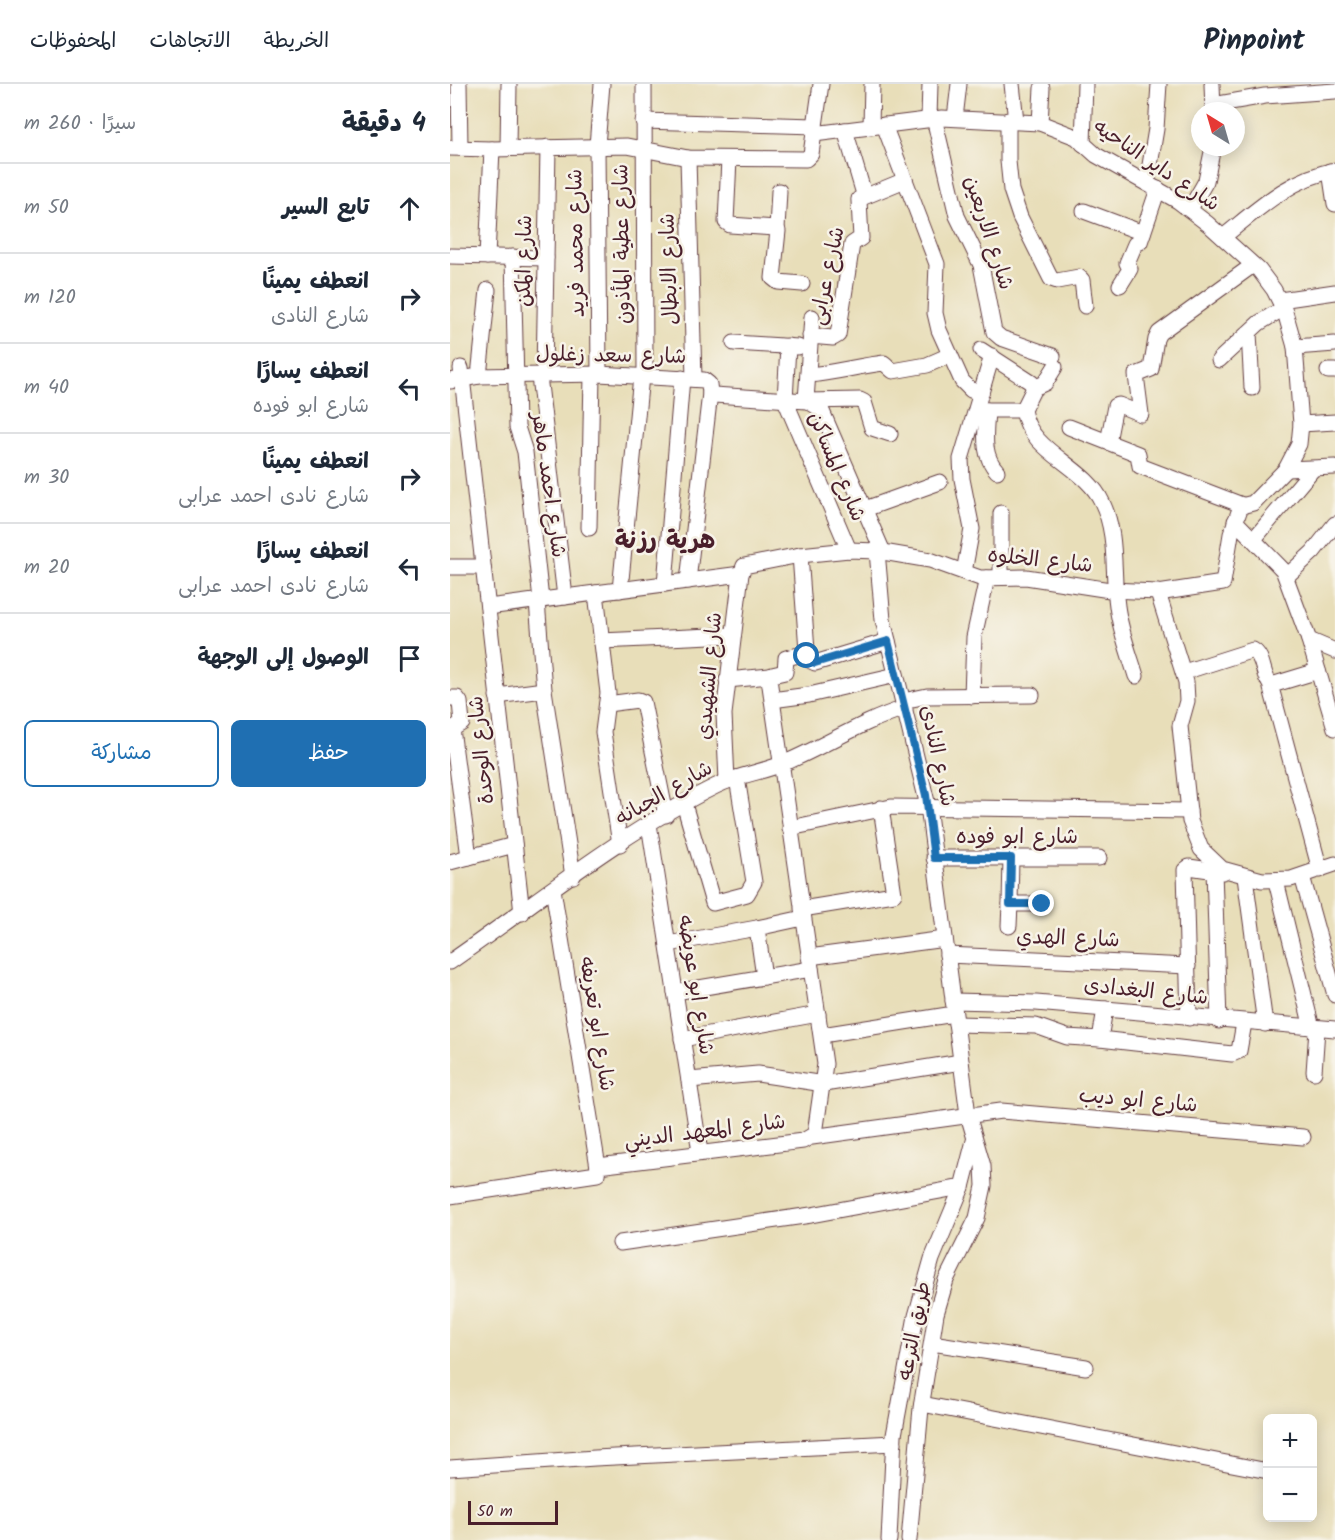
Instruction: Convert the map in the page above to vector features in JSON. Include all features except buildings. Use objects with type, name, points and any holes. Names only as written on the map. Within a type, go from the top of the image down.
[{"type":"street","points":[[459,84],[455,148],[597,146],[642,148],[688,158],[729,159],[806,159],[811,154],[821,84]]},
{"type":"street","points":[[508,148],[509,84]]},
{"type":"street","name":"شارع محمد فريد","points":[[590,528],[596,374],[597,146],[602,84]]},
{"type":"street","name":"شارع عطية المأذون","points":[[620,590],[643,376],[644,84]]},
{"type":"street","points":[[872,84],[878,125],[905,180],[937,264],[936,321],[965,384],[981,393]]},
{"type":"street","points":[[930,84],[932,118]]},
{"type":"street","points":[[955,118],[959,84]]},
{"type":"street","points":[[1012,84],[1008,176],[1020,217],[1051,279],[1057,281],[1078,277],[1082,280],[1085,306]]},
{"type":"street","points":[[1083,144],[1084,84]]},
{"type":"street","points":[[1120,285],[1130,269],[1127,263],[1135,244],[1140,243],[1143,233],[1152,186],[1159,84]]},
{"type":"street","points":[[1212,84],[1213,102]]},
{"type":"street","points":[[1040,123],[1042,88]]},
{"type":"street","points":[[1239,102],[1265,96],[1335,91]]},
{"type":"street","name":"شارع داير الناحيه","points":[[643,121],[814,130],[846,130],[932,118],[1040,123],[1067,133],[1103,159],[1190,209],[1254,265],[1282,304],[1295,347],[1301,424],[1299,444],[1286,469],[1253,503],[1242,505]]},
{"type":"street","name":"شارع الاربعين","points":[[932,118],[955,208],[984,277],[994,332],[1001,338],[1054,361],[1045,383],[1034,388]]},
{"type":"street","name":"شارع عرابى","points":[[810,342],[832,338],[839,333],[852,244],[861,238],[859,199],[864,194],[846,130]]},
{"type":"street","name":"شارع المكن","points":[[548,147],[542,375],[565,597]]},
{"type":"street","points":[[487,257],[492,149]]},
{"type":"street","points":[[1190,209],[1206,181],[1211,156]]},
{"type":"street","name":"شارع الابطال","points":[[665,584],[688,379],[688,158]]},
{"type":"street","points":[[729,159],[726,222],[730,225],[777,229]]},
{"type":"street","points":[[1222,237],[1294,183],[1332,171],[1335,204]]},
{"type":"street","points":[[859,199],[905,180]]},
{"type":"street","points":[[779,192],[773,278],[778,282],[802,284]]},
{"type":"street","points":[[1084,211],[1143,233]]},
{"type":"street","points":[[450,256],[546,258]]},
{"type":"street","name":"شارع احمد ماهر","points":[[513,257],[517,428],[525,452],[539,600],[544,690],[573,876]]},
{"type":"street","points":[[1108,442],[1115,406],[1119,405],[1141,414],[1136,375],[1151,369],[1157,336],[1254,265]]},
{"type":"street","points":[[479,376],[488,290]]},
{"type":"street","points":[[1219,360],[1282,304],[1335,292]]},
{"type":"street","points":[[807,401],[812,316]]},
{"type":"street","points":[[1249,333],[1252,388]]},
{"type":"street","points":[[734,343],[788,346],[810,342]]},
{"type":"street","points":[[1295,347],[1335,344]]},
{"type":"street","points":[[785,400],[788,346]]},
{"type":"street","points":[[997,471],[990,462],[986,450],[982,410],[981,393],[987,353],[1032,383],[1034,388],[1023,411],[1026,424],[1033,435],[1087,480],[1101,500],[1113,545],[1119,620],[1136,676]]},
{"type":"street","points":[[808,375],[837,373],[850,367],[884,363],[893,371],[927,365],[950,355]]},
{"type":"street","name":"شارع سعد زغلول","points":[[456,374],[514,376],[596,374],[688,379],[708,382],[710,393]]},
{"type":"street","name":"شارع الوحدة","points":[[456,374],[488,607],[522,913]]},
{"type":"street","points":[[688,581],[710,393],[785,400],[860,400],[864,402],[872,428],[890,434]]},
{"type":"street","name":"شارع المساكن","points":[[785,400],[849,550]]},
{"type":"street","points":[[807,401],[821,409],[865,509],[880,551]]},
{"type":"street","points":[[982,410],[1023,411]]},
{"type":"street","points":[[964,572],[972,529],[962,479],[961,459],[982,410]]},
{"type":"street","points":[[1301,424],[1335,422]]},
{"type":"street","points":[[1069,427],[1138,454],[1140,466],[1242,505],[1235,521],[1223,583],[1158,592],[1184,672],[1187,700],[1180,726],[1192,831],[1201,849],[1214,864],[1238,875]]},
{"type":"street","points":[[1286,469],[1335,467]]},
{"type":"street","points":[[1254,539],[1313,469]]},
{"type":"street","points":[[865,509],[940,482]]},
{"type":"street","points":[[972,696],[974,637],[994,578],[1001,513]]},
{"type":"street","points":[[1235,521],[1287,576],[1335,728]]},
{"type":"street","points":[[1287,576],[1313,552],[1335,524]]},
{"type":"street","name":"شارع الخلوه","points":[[741,574],[744,566],[800,555],[849,550],[880,551],[930,560],[964,572],[994,578],[1032,578],[1115,590],[1158,592]]},
{"type":"street","name":"شارع النادى","points":[[880,551],[879,599],[928,806],[968,1115]]},
{"type":"street","points":[[800,555],[806,652],[809,660],[815,663],[888,641]]},
{"type":"street","points":[[450,567],[483,567]]},
{"type":"street","points":[[488,607],[741,574]]},
{"type":"street","name":"شارع الشهيدي","points":[[684,804],[713,903],[747,894],[754,882],[724,731],[727,680],[741,574]]},
{"type":"street","points":[[596,593],[607,704],[603,732],[620,844]]},
{"type":"street","points":[[601,640],[733,635]]},
{"type":"street","points":[[1309,640],[1335,651]]},
{"type":"street","points":[[1184,672],[1253,650],[1257,652],[1265,679],[1272,686],[1320,870]]},
{"type":"street","points":[[727,680],[770,676],[785,672],[788,657],[806,652]]},
{"type":"street","points":[[1272,686],[1318,670]]},
{"type":"street","points":[[772,700],[827,691],[896,675]]},
{"type":"street","name":"شارع المعهد الديني","points":[[450,1196],[597,1174],[598,1167],[700,1152],[803,1142],[812,1137],[816,1129],[825,1064],[780,765],[770,676]]},
{"type":"street","points":[[497,696],[544,690]]},
{"type":"street","name":"شارع الجبانه","points":[[450,962],[649,824],[732,779],[780,765],[856,727],[927,696],[1032,695]]},
{"type":"street","points":[[450,698],[457,698],[460,702],[462,723],[452,729],[469,857]]},
{"type":"street","points":[[607,704],[638,700],[643,702],[666,815]]},
{"type":"street","points":[[790,828],[881,808],[928,806],[1189,811]]},
{"type":"street","points":[[668,944],[757,927],[803,913],[894,894],[881,808]]},
{"type":"street","name":"شارع ابو عويضه","points":[[649,824],[700,1152]]},
{"type":"street","points":[[450,862],[514,845]]},
{"type":"street","name":"شارع ابو فوده","points":[[934,858],[1099,858]]},
{"type":"street","points":[[1009,926],[1011,858]]},
{"type":"street","points":[[1190,1018],[1185,869],[1189,867],[1214,870],[1276,881],[1302,876],[1335,864]]},
{"type":"street","points":[[1214,870],[1219,1021]]},
{"type":"street","points":[[1238,875],[1265,1024]]},
{"type":"street","points":[[1302,876],[1335,995]]},
{"type":"street","points":[[1276,881],[1314,1028],[1314,1072]]},
{"type":"street","name":"شارع ابو تعريفه","points":[[553,889],[598,1167]]},
{"type":"street","points":[[1010,904],[1042,904]]},
{"type":"street","points":[[757,927],[764,977]]},
{"type":"street","points":[[675,992],[764,977],[810,963],[945,939]]},
{"type":"street","name":"شارع الهدي","points":[[947,955],[1188,966]]},
{"type":"street","points":[[1100,1039],[1104,1009]]},
{"type":"street","name":"شارع البغدادى","points":[[954,1013],[1104,1009],[1219,1021],[1335,1029]]},
{"type":"street","points":[[822,1035],[954,1013],[1036,1026],[1067,1037],[1232,1054],[1239,1051],[1244,1023]]},
{"type":"street","points":[[682,1039],[818,1014]]},
{"type":"street","points":[[689,1080],[758,1074],[824,1084],[961,1062]]},
{"type":"street","name":"شارع ابو ديب","points":[[812,1137],[1001,1111],[1304,1137]]},
{"type":"street","name":"طريق الترعه","points":[[909,1540],[922,1406],[932,1343],[946,1280],[977,1218],[984,1186],[982,1166],[968,1115]]},
{"type":"street","name":"طريق الترعه","points":[[889,1540],[894,1443],[923,1285],[962,1187],[975,1139]]},
{"type":"street","points":[[620,1243],[790,1218],[962,1187]]},
{"type":"street","points":[[932,1343],[1086,1366]]},
{"type":"street","points":[[900,1403],[1263,1470]]},
{"type":"street","points":[[450,1468],[595,1458],[894,1443]]},
{"type":"district","name":"هرية رزنة","points":[[665,541]]},
{"type":"route","points":[[807,656],[812,663],[815,663],[888,641],[926,795],[934,858],[1011,858],[1010,904],[1042,904]]}]
